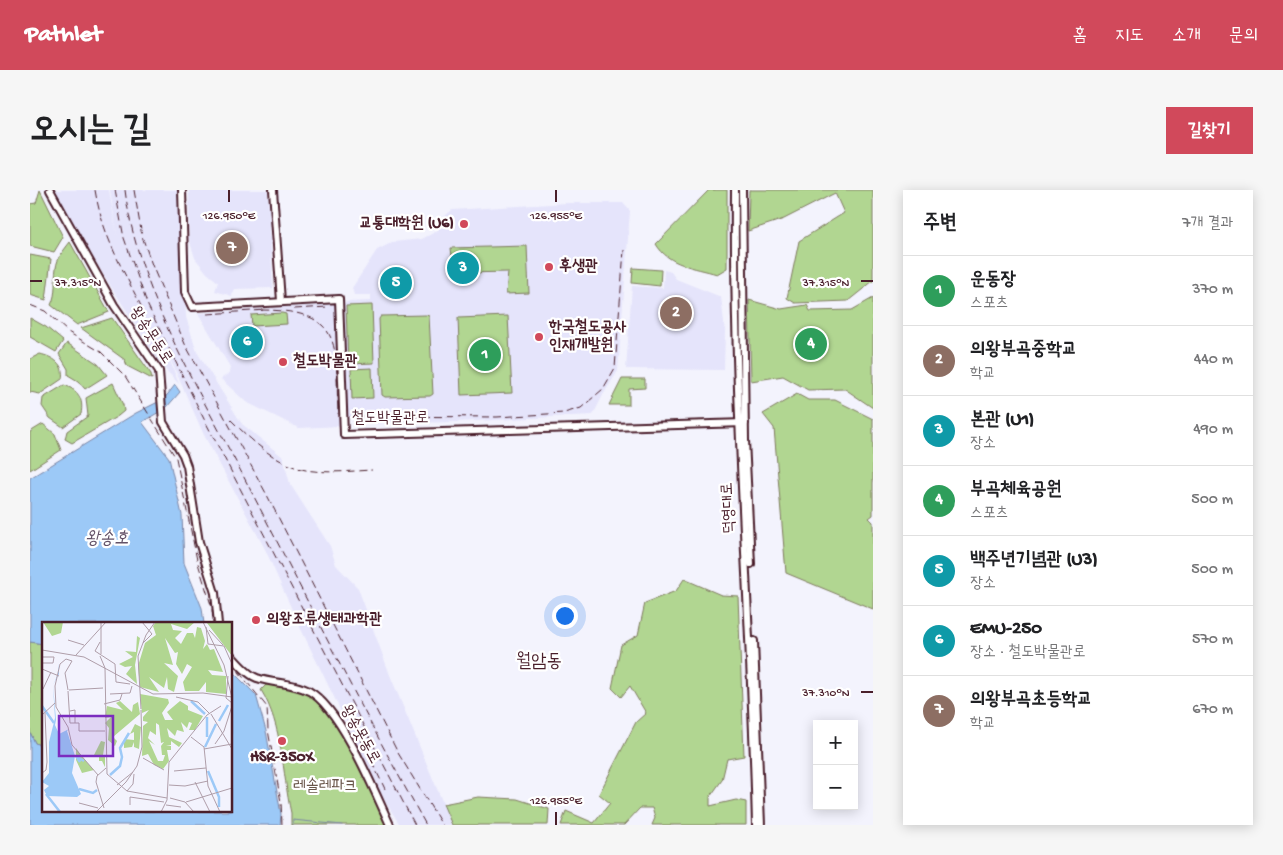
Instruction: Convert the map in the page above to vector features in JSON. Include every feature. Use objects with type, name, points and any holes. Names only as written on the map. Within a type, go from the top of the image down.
[{"type":"street","name":"왕송못동로","points":[[50,190],[114,304],[159,371],[163,422],[183,455],[187,466],[199,542],[215,593],[218,622]]},
{"type":"street","name":"철도박물관로","points":[[182,190],[185,292],[192,307],[339,299],[344,435],[743,423]]},
{"type":"street","points":[[273,190],[281,301]]},
{"type":"street","name":"덕영대로","points":[[735,190],[734,287],[743,423],[761,825]]},
{"type":"street","name":"덕영대로","points":[[742,190],[743,423],[756,825]]},
{"type":"street","name":"왕송못동로","points":[[232,656],[256,678],[289,684],[309,692],[326,704],[340,722],[390,825]]},
{"type":"shaded area","points":[[54,190],[109,190],[117,235],[110,190],[181,190],[186,317],[197,352],[242,424],[283,457],[290,484],[330,546],[336,565],[358,588],[390,675],[452,825],[400,825],[383,798],[298,623],[265,549],[204,435],[163,343],[179,384],[163,367],[99,268]]},
{"type":"shaded area","points":[[189,190],[268,190],[273,288],[234,289],[232,296],[215,291],[218,282],[207,273],[195,258],[189,239]]},
{"type":"shaded area","points":[[567,203],[623,203],[630,211],[618,371],[593,415],[455,422],[357,424],[348,417],[342,306],[347,302],[371,301],[371,295],[354,295],[352,288],[377,250],[393,242],[422,239],[437,231],[446,215],[452,210]]},
{"type":"shaded area","points":[[664,270],[671,272],[676,279],[721,297],[725,330],[724,370],[626,369],[632,286],[663,288]]},
{"type":"shaded area","name":"철도박물관","points":[[336,304],[341,426],[299,428],[246,402],[221,379],[229,373],[230,367],[198,313]]},
{"type":"green space","points":[[40,190],[63,237],[54,252],[30,246],[30,204],[36,203]]},
{"type":"green space","points":[[709,190],[727,190],[727,268],[717,274],[683,265],[668,257],[656,244]]},
{"type":"green space","points":[[749,190],[873,190],[873,281],[848,301],[795,303],[787,298],[799,241],[844,213],[835,193],[784,219],[748,231]]},
{"type":"green space","points":[[70,242],[109,312],[77,325],[51,305],[55,291],[57,264],[61,254]]},
{"type":"green space","points":[[527,246],[529,293],[506,294],[508,272],[465,273],[473,264],[462,255],[453,265],[451,248]]},
{"type":"green space","points":[[30,255],[51,259],[46,300],[30,295]]},
{"type":"green space","points":[[633,268],[661,270],[660,286],[632,283]]},
{"type":"green space","points":[[873,298],[873,408],[845,389],[808,390],[783,376],[751,381],[749,300],[781,309],[807,305],[810,311],[852,310]]},
{"type":"green space","points":[[372,305],[374,363],[348,364],[346,306]]},
{"type":"green space","points":[[286,314],[287,324],[252,326],[251,315]]},
{"type":"green space","points":[[381,316],[429,316],[433,394],[430,396],[385,397],[382,395],[379,319]]},
{"type":"green space","points":[[508,316],[512,393],[461,395],[458,318]]},
{"type":"green space","points":[[30,318],[46,327],[63,341],[56,352],[30,337]]},
{"type":"green space","points":[[112,318],[151,374],[152,379],[127,366],[125,360],[81,328]]},
{"type":"green space","points":[[67,343],[98,364],[107,375],[85,389],[78,381],[68,375],[68,369],[59,354]]},
{"type":"green space","points":[[40,354],[53,359],[60,365],[62,379],[40,394],[30,392],[30,359]]},
{"type":"green space","points":[[372,368],[373,398],[352,399],[351,369]]},
{"type":"green space","points":[[622,379],[645,379],[645,388],[629,389],[629,405],[609,405]]},
{"type":"green space","points":[[113,383],[124,411],[72,443],[65,439],[67,431],[88,416],[86,398]]},
{"type":"green space","points":[[64,385],[79,396],[82,409],[81,414],[63,427],[50,418],[42,406],[43,398]]},
{"type":"green space","points":[[797,394],[808,400],[835,400],[873,419],[873,515],[869,518],[873,522],[873,609],[786,573],[774,428],[763,414]]},
{"type":"green space","points":[[43,424],[55,434],[61,450],[30,470],[30,432]]},
{"type":"green space","points":[[684,579],[721,595],[738,596],[744,756],[727,759],[722,780],[710,797],[710,806],[736,800],[746,802],[746,825],[652,825],[655,818],[652,808],[640,808],[624,825],[561,825],[566,811],[594,823],[610,803],[599,794],[636,722],[646,713],[630,686],[621,697],[612,688],[621,645],[638,635],[645,603],[676,591]]},
{"type":"green space","points":[[30,642],[42,644],[42,746],[35,743],[30,732]]},
{"type":"green space","name":"레솔레파크","points":[[278,684],[307,694],[326,707],[338,723],[388,825],[291,825],[291,813],[278,734],[274,719],[261,690],[266,685]]},
{"type":"green space","points":[[478,797],[517,799],[549,809],[548,825],[452,825],[443,804]]},
{"type":"water","name":"왕송호","points":[[175,385],[180,392],[166,408],[142,422],[169,458],[182,515],[184,563],[202,608],[204,622],[42,622],[42,644],[30,642],[30,478],[136,413],[164,399]]},
{"type":"water","points":[[232,671],[256,695],[266,731],[281,814],[280,825],[30,825],[30,732],[35,743],[42,746],[42,812],[232,812]]},
{"type":"waterway","points":[[293,825],[293,820],[342,825]]},
{"type":"railway","points":[[95,190],[108,238],[144,312]]},
{"type":"railway","points":[[115,190],[124,238],[148,306],[204,419],[415,825]]},
{"type":"railway","points":[[125,190],[132,229],[143,268],[175,344],[358,700],[426,825]]},
{"type":"railway","points":[[134,190],[142,236],[185,344],[267,495],[398,753],[442,825]]},
{"type":"railway","points":[[362,416],[497,417],[564,413],[581,408],[603,389],[615,368],[624,250]]},
{"type":"railway","points":[[30,305],[45,311],[68,332],[101,352],[125,376],[176,458],[197,560],[212,608],[213,622]]},
{"type":"railway","points":[[294,309],[328,307]]},
{"type":"railway","points":[[261,310],[289,312],[308,317],[322,325],[330,336],[335,351],[338,414]]},
{"type":"railway","points":[[207,314],[266,310]]},
{"type":"railway","points":[[231,420],[268,453],[290,465],[321,472],[372,470]]},
{"type":"railway","points":[[232,663],[267,707],[268,730],[281,802],[282,825]]},
{"type":"railway","points":[[356,729],[385,789]]},
{"type":"place","name":"교통대학원 (U6)","points":[[464,224]]},
{"type":"place","name":"의왕부곡초등학교","points":[[232,248]]},
{"type":"place","name":"후생관","points":[[549,267]]},
{"type":"place","name":"본관 (U1)","points":[[463,268]]},
{"type":"place","name":"백주년기념관 (U3)","points":[[396,283]]},
{"type":"place","name":"의왕부곡중학교","points":[[676,313]]},
{"type":"place","name":"한국철도공사 인재개발원","points":[[539,337]]},
{"type":"place","name":"EMU-250","points":[[247,342]]},
{"type":"place","name":"부곡체육공원","points":[[811,344]]},
{"type":"place","name":"운동장","points":[[485,355]]},
{"type":"place","name":"철도박물관","points":[[283,362]]},
{"type":"place","name":"의왕조류생태과학관","points":[[256,620]]},
{"type":"place","name":"HSR-350X","points":[[282,741]]},
{"type":"district","name":"월암동","points":[[539,662]]}]
